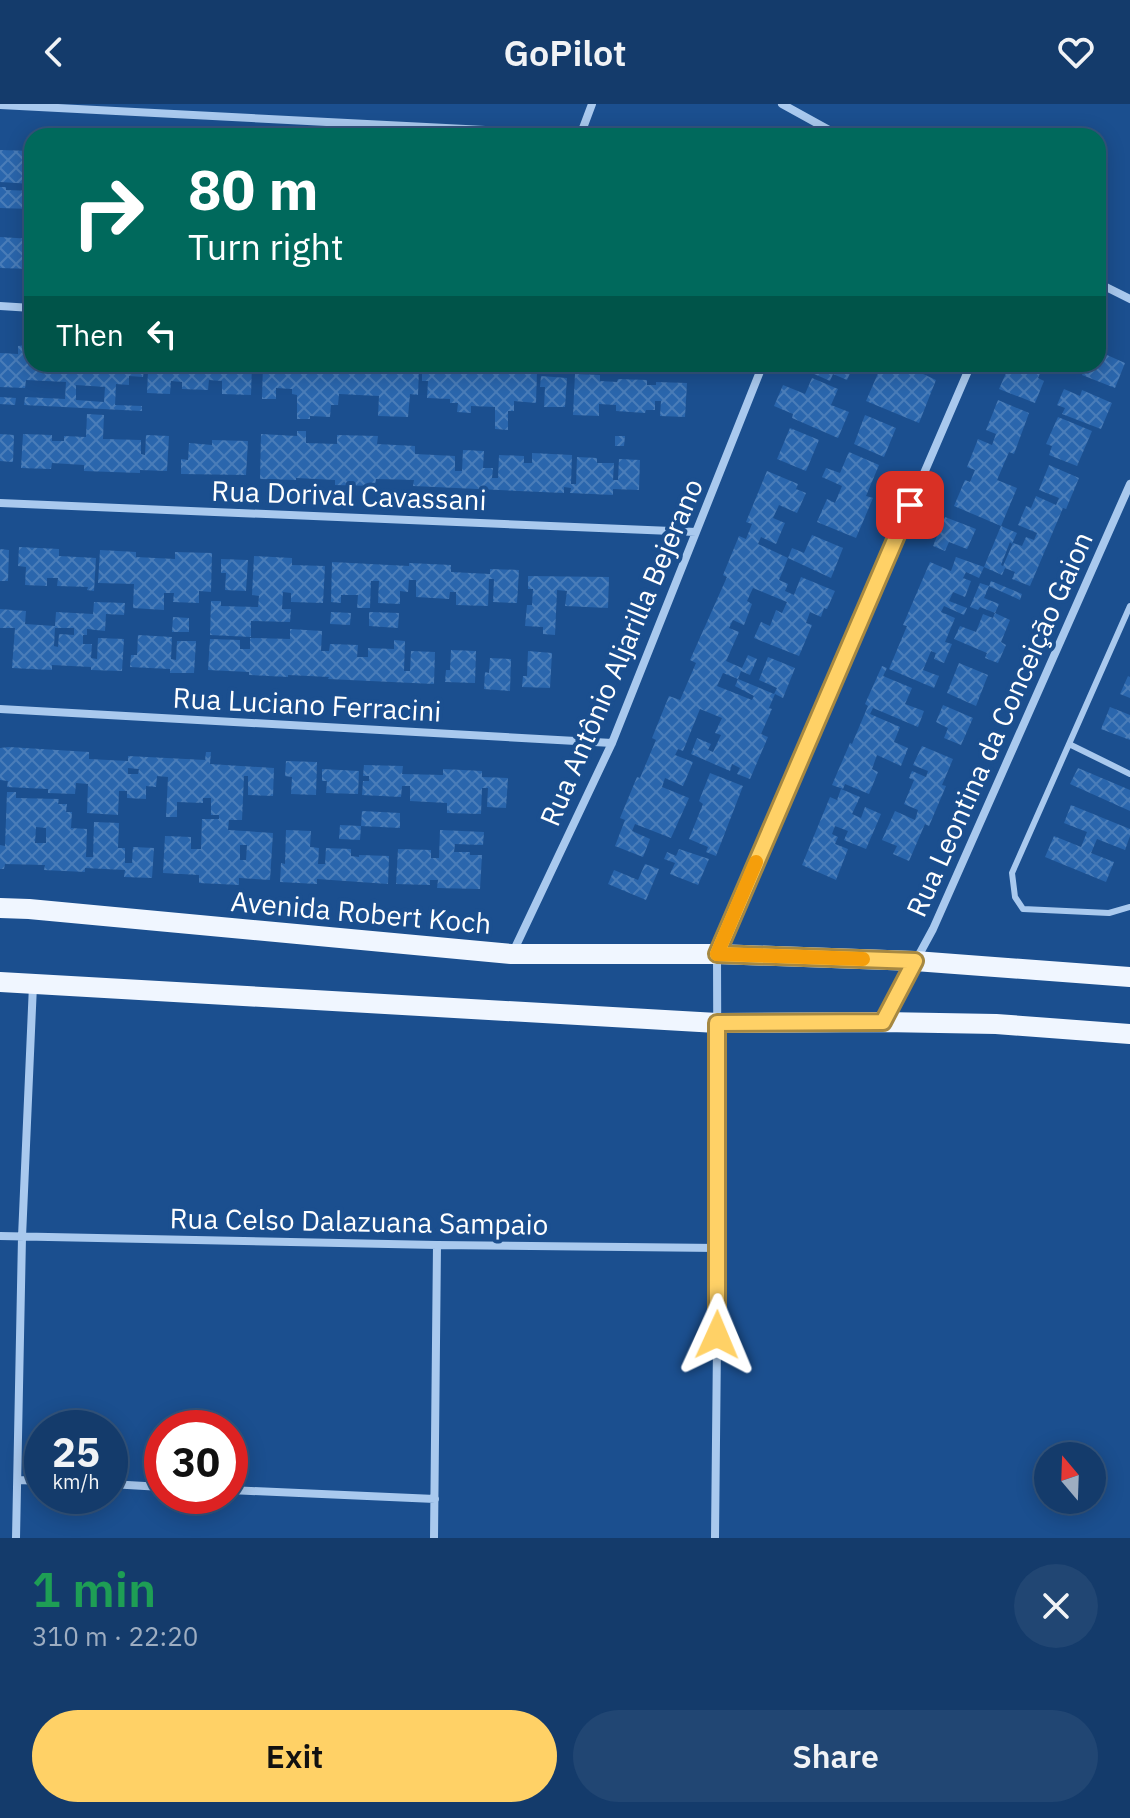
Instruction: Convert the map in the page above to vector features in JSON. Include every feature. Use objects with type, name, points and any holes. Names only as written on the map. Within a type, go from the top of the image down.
[{"type":"main road","name":"Avenida Robert Koch","points":[[0,908],[511,954],[717,954],[915,961],[1130,977]]},
{"type":"main road","points":[[0,982],[717,1023],[996,1024],[1130,1034]]},
{"type":"street","points":[[583,128],[592,104]]},
{"type":"street","points":[[782,104],[826,128]]},
{"type":"street","points":[[0,105],[430,128]]},
{"type":"street","points":[[1106,287],[1130,299]]},
{"type":"street","points":[[0,306],[24,308]]},
{"type":"street","name":"Rua Antônio Aljarilla Bejerano","points":[[511,954],[612,743],[760,372]]},
{"type":"street","points":[[715,1538],[717,954],[968,372]]},
{"type":"street","name":"Rua Leontina da Conceição Gaion","points":[[883,1022],[933,929],[1130,484]]},
{"type":"street","name":"Rua Dorival Cavassani","points":[[0,503],[696,532]]},
{"type":"street","name":"Rua Luciano Ferracini","points":[[0,709],[612,743]]},
{"type":"street","points":[[16,1538],[22,1237],[33,984]]},
{"type":"street","name":"Rua Celso Dalazuana Sampaio","points":[[0,1236],[718,1248]]},
{"type":"street","points":[[434,1538],[437,1245]]},
{"type":"street","points":[[18,1480],[24,1480]]},
{"type":"street","points":[[248,1491],[435,1499]]},
{"type":"lane","points":[[1130,606],[1012,873],[1015,897],[1023,909],[1109,913],[1130,907]]},
{"type":"lane","points":[[1069,744],[1130,774]]},
{"type":"building","points":[[0,150],[24,151],[24,184],[0,182]]},
{"type":"building","points":[[0,187],[24,191],[24,209],[0,208]]},
{"type":"building","points":[[0,237],[24,238],[24,269],[0,268]]},
{"type":"building","points":[[18,346],[24,346],[24,372],[144,372],[143,377],[129,376],[129,385],[116,384],[115,405],[142,406],[142,411],[24,405],[25,397],[65,399],[66,382],[26,380],[25,388],[0,387],[0,353],[18,354]],"holes":[[[76,385],[105,387],[104,402],[76,400]]]},
{"type":"building","points":[[1106,355],[1125,363],[1115,388],[1082,375],[1083,372],[1106,372]]},
{"type":"building","points":[[148,372],[252,372],[251,395],[222,394],[222,381],[209,380],[208,390],[182,389],[182,382],[171,381],[170,394],[147,393]]},
{"type":"building","points":[[263,372],[419,372],[418,395],[410,394],[408,417],[378,416],[379,396],[339,394],[338,405],[331,405],[330,417],[310,416],[310,419],[297,419],[297,395],[292,394],[292,389],[276,388],[276,399],[262,399]]},
{"type":"building","points":[[422,372],[537,372],[536,403],[514,401],[514,411],[508,411],[508,430],[495,429],[495,407],[471,406],[471,413],[457,412],[458,403],[450,403],[450,399],[427,398],[428,381],[422,381]]},
{"type":"building","points":[[850,372],[847,380],[833,374],[830,381],[812,373]]},
{"type":"building","points":[[879,372],[921,372],[936,380],[919,423],[866,401]]},
{"type":"building","points":[[1006,372],[1041,372],[1038,378],[1044,381],[1035,403],[999,389]]},
{"type":"building","points":[[575,374],[600,375],[600,381],[647,380],[647,385],[656,385],[656,382],[687,383],[685,417],[660,416],[661,401],[655,401],[655,410],[646,410],[645,413],[616,411],[616,405],[599,404],[599,416],[573,415]]},
{"type":"building","points":[[541,376],[567,378],[565,407],[544,407],[545,387],[540,387]]},
{"type":"building","points":[[812,378],[838,389],[831,405],[849,412],[838,438],[792,418],[793,414],[774,406],[783,385],[805,394]]},
{"type":"building","points":[[1064,389],[1080,396],[1082,390],[1112,403],[1101,429],[1062,414],[1065,408],[1057,405]]},
{"type":"building","points":[[0,397],[16,398],[15,405],[0,404]]},
{"type":"building","points":[[998,400],[1029,413],[1014,454],[1009,452],[997,480],[1017,488],[1001,526],[954,506],[965,480],[970,482],[975,470],[967,467],[978,439],[992,445],[996,434],[986,430]]},
{"type":"building","points":[[87,414],[104,415],[103,439],[141,440],[141,454],[145,455],[146,435],[169,436],[167,471],[84,471],[84,465],[52,463],[51,469],[21,468],[23,434],[52,435],[52,441],[64,441],[64,436],[86,437]]},
{"type":"building","points":[[865,415],[896,428],[884,457],[854,444]]},
{"type":"building","points":[[1058,417],[1092,431],[1077,466],[1049,455],[1052,446],[1046,444]]},
{"type":"building","points":[[790,428],[819,440],[806,471],[777,459]]},
{"type":"building","points":[[297,431],[306,431],[306,443],[337,444],[337,435],[378,436],[377,444],[415,446],[415,454],[455,456],[455,471],[462,471],[463,450],[484,451],[483,468],[493,468],[492,478],[498,478],[499,455],[524,456],[524,463],[532,463],[532,453],[572,455],[571,484],[576,484],[577,457],[597,458],[597,463],[614,463],[613,480],[618,480],[619,459],[640,460],[639,490],[613,489],[613,495],[570,493],[571,488],[564,487],[564,493],[413,486],[414,480],[376,479],[375,486],[335,485],[335,480],[260,479],[261,434],[297,436]]},
{"type":"building","points":[[0,434],[14,435],[13,462],[0,461]]},
{"type":"building","points":[[615,436],[625,436],[624,446],[615,446]]},
{"type":"building","points":[[212,440],[248,441],[246,475],[181,474],[181,459],[188,460],[189,443],[212,445]]},
{"type":"building","points":[[849,452],[879,465],[866,496],[873,498],[856,538],[817,522],[827,499],[835,503],[842,486],[822,477],[826,468],[840,473]]},
{"type":"building","points":[[1049,465],[1079,478],[1030,586],[1012,579],[1015,572],[1005,568],[1002,575],[984,567],[1001,526],[1017,533],[1012,544],[1010,542],[1003,566],[1013,543],[1022,546],[1026,537],[1034,540],[1037,533],[1018,525],[1026,506],[1031,508],[1036,496],[1056,505],[1059,498],[1039,490]]},
{"type":"building","points":[[767,471],[798,484],[796,489],[806,493],[797,513],[779,505],[773,518],[785,523],[776,544],[761,537],[758,544],[788,558],[779,580],[788,584],[785,591],[794,595],[801,577],[835,591],[821,617],[810,612],[806,623],[812,625],[799,656],[754,638],[761,622],[770,626],[776,610],[782,613],[787,602],[753,588],[747,601],[752,604],[744,625],[733,620],[729,628],[739,632],[726,661],[742,668],[748,655],[757,659],[750,675],[741,671],[738,679],[774,694],[777,688],[759,680],[768,657],[795,668],[783,698],[775,694],[769,708],[772,709],[761,734],[768,737],[750,779],[737,774],[740,768],[732,764],[730,771],[691,754],[697,738],[711,744],[708,750],[713,752],[721,735],[715,733],[722,718],[700,709],[683,751],[678,749],[675,755],[693,762],[683,786],[665,778],[662,787],[689,798],[671,838],[635,824],[632,831],[650,839],[643,857],[615,846],[625,820],[620,818],[656,740],[652,738],[669,696],[680,700],[696,663],[690,660],[727,577],[723,575],[739,536],[746,539],[752,524],[746,522]],"holes":[[[723,673],[738,679],[735,686],[754,696],[752,700],[717,686]]]},
{"type":"building","points":[[945,517],[976,529],[967,549],[949,542],[945,551],[933,546]]},
{"type":"building","points":[[812,535],[843,548],[831,578],[788,558],[792,548],[804,553]]},
{"type":"building","points":[[19,547],[59,549],[59,556],[96,558],[94,591],[87,590],[88,587],[57,586],[58,578],[47,578],[47,586],[25,585],[26,567],[18,566]]},
{"type":"building","points":[[0,549],[9,550],[8,581],[0,581]]},
{"type":"building","points":[[100,550],[136,552],[136,557],[175,559],[175,552],[212,553],[211,592],[199,591],[199,603],[173,602],[174,593],[164,593],[164,610],[133,608],[134,584],[98,583]]},
{"type":"building","points":[[254,556],[292,558],[292,565],[325,566],[323,603],[291,602],[291,593],[283,592],[282,609],[291,609],[290,622],[251,621],[251,637],[210,635],[211,601],[221,601],[221,606],[258,607],[259,596],[252,595]]},
{"type":"building","points":[[956,557],[984,567],[979,578],[966,572],[963,578],[971,581],[965,597],[953,592],[949,601],[967,608],[964,615],[944,606],[941,612],[955,618],[945,642],[952,644],[944,663],[934,659],[936,653],[931,651],[923,670],[939,676],[934,688],[889,669],[907,626],[903,625],[930,562],[951,571]]},
{"type":"building","points":[[221,559],[248,560],[246,591],[225,590],[226,573],[221,573]]},
{"type":"building","points":[[332,562],[451,565],[451,572],[490,574],[490,569],[519,570],[517,603],[493,602],[494,579],[489,579],[488,606],[456,605],[456,592],[450,592],[449,599],[416,597],[416,580],[409,580],[408,592],[400,591],[400,604],[378,603],[379,581],[371,581],[370,608],[357,608],[358,595],[341,595],[341,603],[331,602]]},
{"type":"building","points":[[528,576],[609,577],[608,608],[565,606],[567,591],[557,590],[555,635],[543,634],[543,627],[525,626],[527,605],[532,605],[533,589],[528,589]]},
{"type":"building","points":[[991,581],[1022,594],[1020,600],[989,586]]},
{"type":"building","points":[[980,583],[989,586],[984,598],[999,604],[995,613],[970,607]]},
{"type":"building","points":[[94,602],[125,603],[124,615],[106,614],[105,631],[87,629],[87,635],[83,635],[83,644],[92,644],[91,658],[97,659],[98,638],[124,639],[122,671],[52,665],[52,670],[12,668],[15,628],[0,628],[0,609],[26,611],[25,624],[55,626],[56,612],[93,614]],"holes":[[[55,628],[74,628],[74,635],[59,634],[58,647],[54,646]]]},
{"type":"building","points":[[331,612],[351,613],[350,625],[330,624]]},
{"type":"building","points":[[369,612],[399,613],[398,628],[369,626]]},
{"type":"building","points":[[995,613],[1010,620],[1001,642],[1006,645],[998,663],[985,658],[987,653],[954,639],[960,626],[976,632],[983,614],[993,618]]},
{"type":"building","points":[[173,617],[189,618],[189,632],[172,632]]},
{"type":"building","points":[[290,629],[322,631],[321,651],[329,651],[330,644],[358,645],[357,657],[368,657],[368,648],[394,649],[394,640],[405,641],[404,671],[410,671],[411,651],[435,652],[434,684],[249,675],[249,672],[208,670],[210,639],[240,640],[240,649],[250,649],[250,638],[290,639]]},
{"type":"building","points":[[138,635],[172,637],[171,659],[176,660],[177,641],[196,641],[194,673],[130,667],[131,655],[137,655]]},
{"type":"building","points":[[451,650],[476,651],[475,683],[445,682],[446,670],[450,670]]},
{"type":"building","points":[[528,651],[552,653],[550,688],[522,687],[523,676],[527,676]]},
{"type":"building","points":[[490,658],[511,659],[510,691],[484,689]]},
{"type":"building","points":[[959,663],[988,675],[976,706],[947,693]]},
{"type":"building","points":[[882,666],[887,668],[883,676],[912,688],[905,704],[924,711],[918,727],[873,708],[870,714],[900,727],[894,742],[908,748],[901,766],[877,755],[872,769],[878,772],[869,794],[845,784],[843,789],[832,785],[868,706],[865,704]]},
{"type":"building","points":[[1130,677],[1130,698],[1120,694]]},
{"type":"building","points":[[943,705],[973,718],[961,745],[944,738],[948,728],[936,722]]},
{"type":"building","points":[[1110,707],[1130,715],[1130,740],[1101,729]]},
{"type":"building","points":[[922,746],[953,759],[942,785],[946,786],[929,826],[925,824],[909,861],[893,854],[897,846],[882,840],[895,811],[915,820],[918,810],[904,804],[914,780],[909,778],[912,771],[926,777],[928,771],[913,765]]},
{"type":"building","points":[[0,748],[89,752],[89,759],[128,761],[128,756],[205,760],[206,752],[211,752],[210,764],[274,768],[273,796],[248,795],[248,776],[244,776],[242,820],[229,820],[228,830],[273,833],[270,880],[239,878],[239,885],[199,883],[199,875],[163,873],[165,836],[191,837],[191,849],[201,849],[202,819],[219,819],[219,815],[211,815],[211,798],[203,798],[203,803],[177,802],[177,817],[166,817],[168,777],[157,776],[156,787],[146,786],[146,799],[127,798],[127,791],[119,791],[118,815],[87,813],[88,784],[76,783],[75,794],[7,787],[8,781],[0,780]],"holes":[[[128,768],[139,769],[138,774],[128,774]],[[240,845],[247,845],[246,860],[240,860]]]},
{"type":"building","points":[[286,761],[317,762],[316,795],[291,794],[292,777],[285,776]]},
{"type":"building","points":[[364,765],[403,766],[402,774],[443,775],[443,769],[482,771],[482,777],[508,778],[506,808],[487,807],[488,788],[482,788],[481,814],[447,813],[447,803],[410,801],[410,786],[402,786],[401,797],[362,795],[363,781],[369,781],[369,776],[363,776]]},
{"type":"building","points":[[1078,768],[1130,790],[1130,811],[1070,784]]},
{"type":"building","points":[[322,769],[359,771],[358,794],[326,793],[327,781],[322,781]]},
{"type":"building","points":[[710,773],[743,786],[716,856],[706,852],[708,847],[689,839],[703,804],[699,801]]},
{"type":"building","points":[[841,789],[860,797],[852,814],[861,818],[865,807],[881,814],[866,849],[844,840],[848,831],[835,826],[832,834],[838,837],[835,844],[848,849],[836,880],[802,865],[830,797],[837,800]]},
{"type":"building","points":[[7,792],[16,792],[16,798],[59,799],[58,804],[67,804],[66,812],[72,812],[71,828],[87,829],[86,857],[93,857],[94,822],[119,823],[118,848],[125,848],[125,863],[132,863],[133,847],[154,848],[152,878],[124,877],[125,870],[44,870],[45,865],[5,864],[4,869],[0,869],[0,845],[5,846]],"holes":[[[36,827],[46,828],[46,843],[35,843]]]},
{"type":"building","points":[[1071,805],[1130,829],[1125,850],[1097,839],[1091,853],[1114,862],[1106,882],[1045,857],[1054,836],[1081,847],[1087,832],[1064,823]]},
{"type":"building","points":[[362,811],[400,813],[400,828],[361,826]]},
{"type":"building","points":[[340,825],[361,826],[360,840],[339,839]]},
{"type":"building","points":[[286,830],[311,831],[310,847],[319,848],[318,864],[325,864],[326,848],[351,849],[351,856],[389,856],[388,884],[317,879],[317,884],[280,882],[281,863],[285,864]]},
{"type":"building","points":[[440,830],[484,832],[483,845],[455,844],[454,852],[482,855],[480,889],[437,888],[438,880],[430,880],[430,885],[396,884],[398,849],[431,850],[431,858],[439,858]]},
{"type":"building","points":[[679,849],[709,859],[698,885],[670,874],[675,863],[664,859],[667,852],[676,856]]},
{"type":"building","points":[[645,864],[659,869],[646,900],[608,884],[614,870],[638,880]]},
{"type":"slow traffic","points":[[756,862],[717,954],[863,959]]},
{"type":"route","points":[[717,1335],[717,1023],[883,1022],[915,961],[717,954],[910,505]]}]
